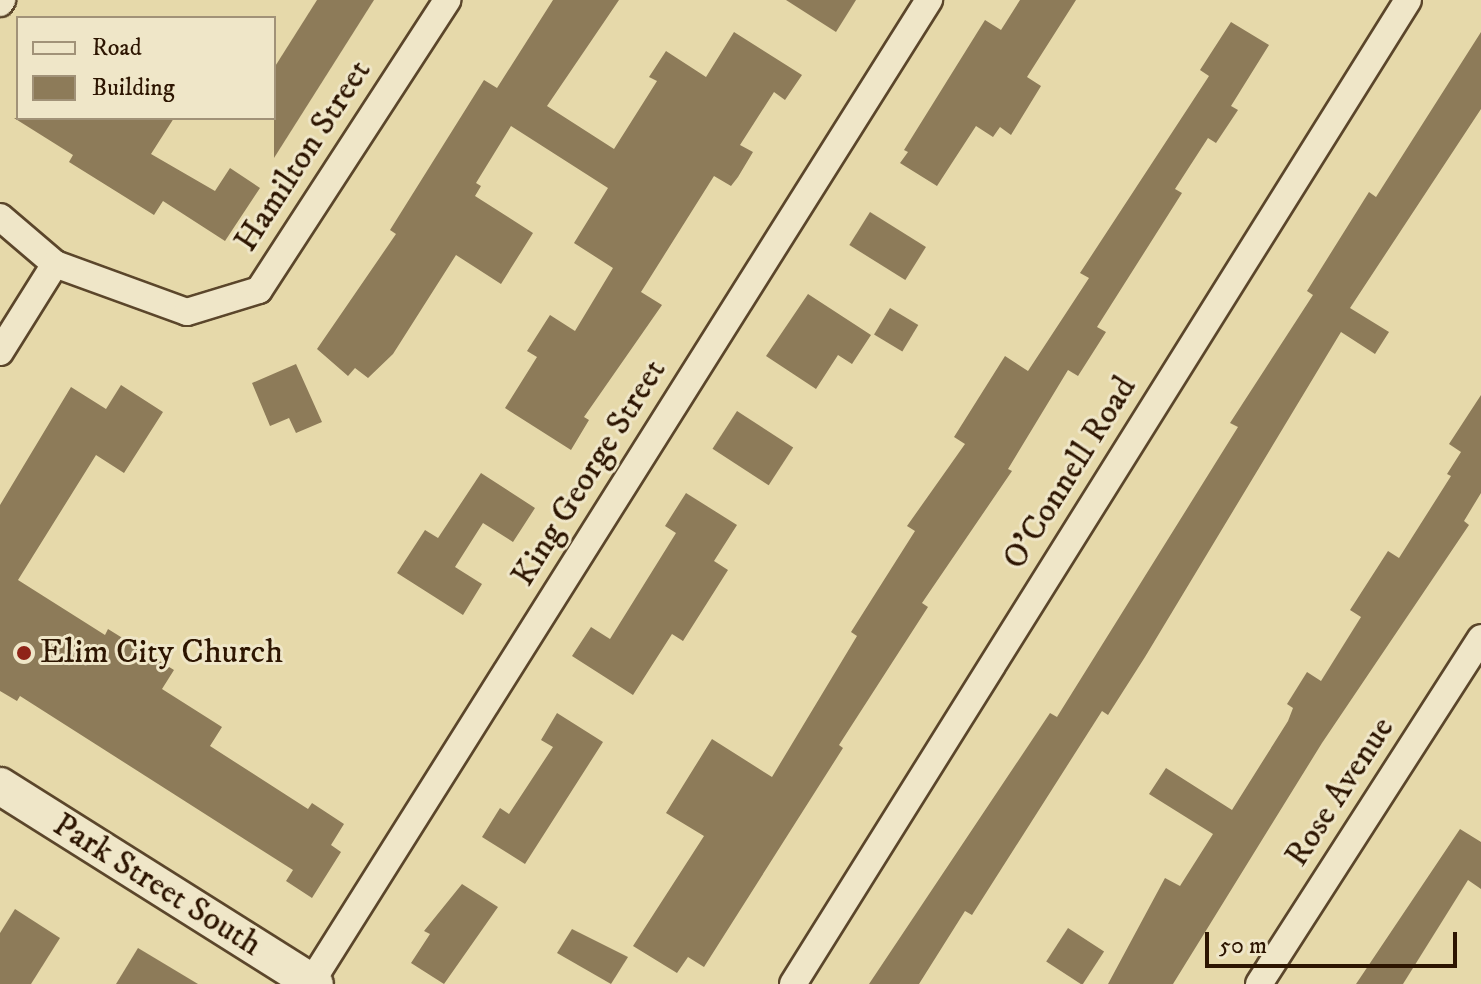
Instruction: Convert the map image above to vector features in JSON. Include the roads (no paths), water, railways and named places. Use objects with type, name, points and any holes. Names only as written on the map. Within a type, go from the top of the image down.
[{"type":"street","name":"Hamilton Street","points":[[55,264],[187,312],[259,290],[447,0]]},
{"type":"street","name":"King George Street","points":[[312,983],[929,0]]},
{"type":"street","name":"O'Connell Road","points":[[793,984],[1408,0]]},
{"type":"street","points":[[0,217],[55,264],[0,352]]},
{"type":"street","name":"Rose Avenue","points":[[1259,984],[1481,638]]},
{"type":"street","name":"Park Street South","points":[[0,786],[312,983]]},
{"type":"place","name":"Elim City Church","points":[[24,653]]}]
